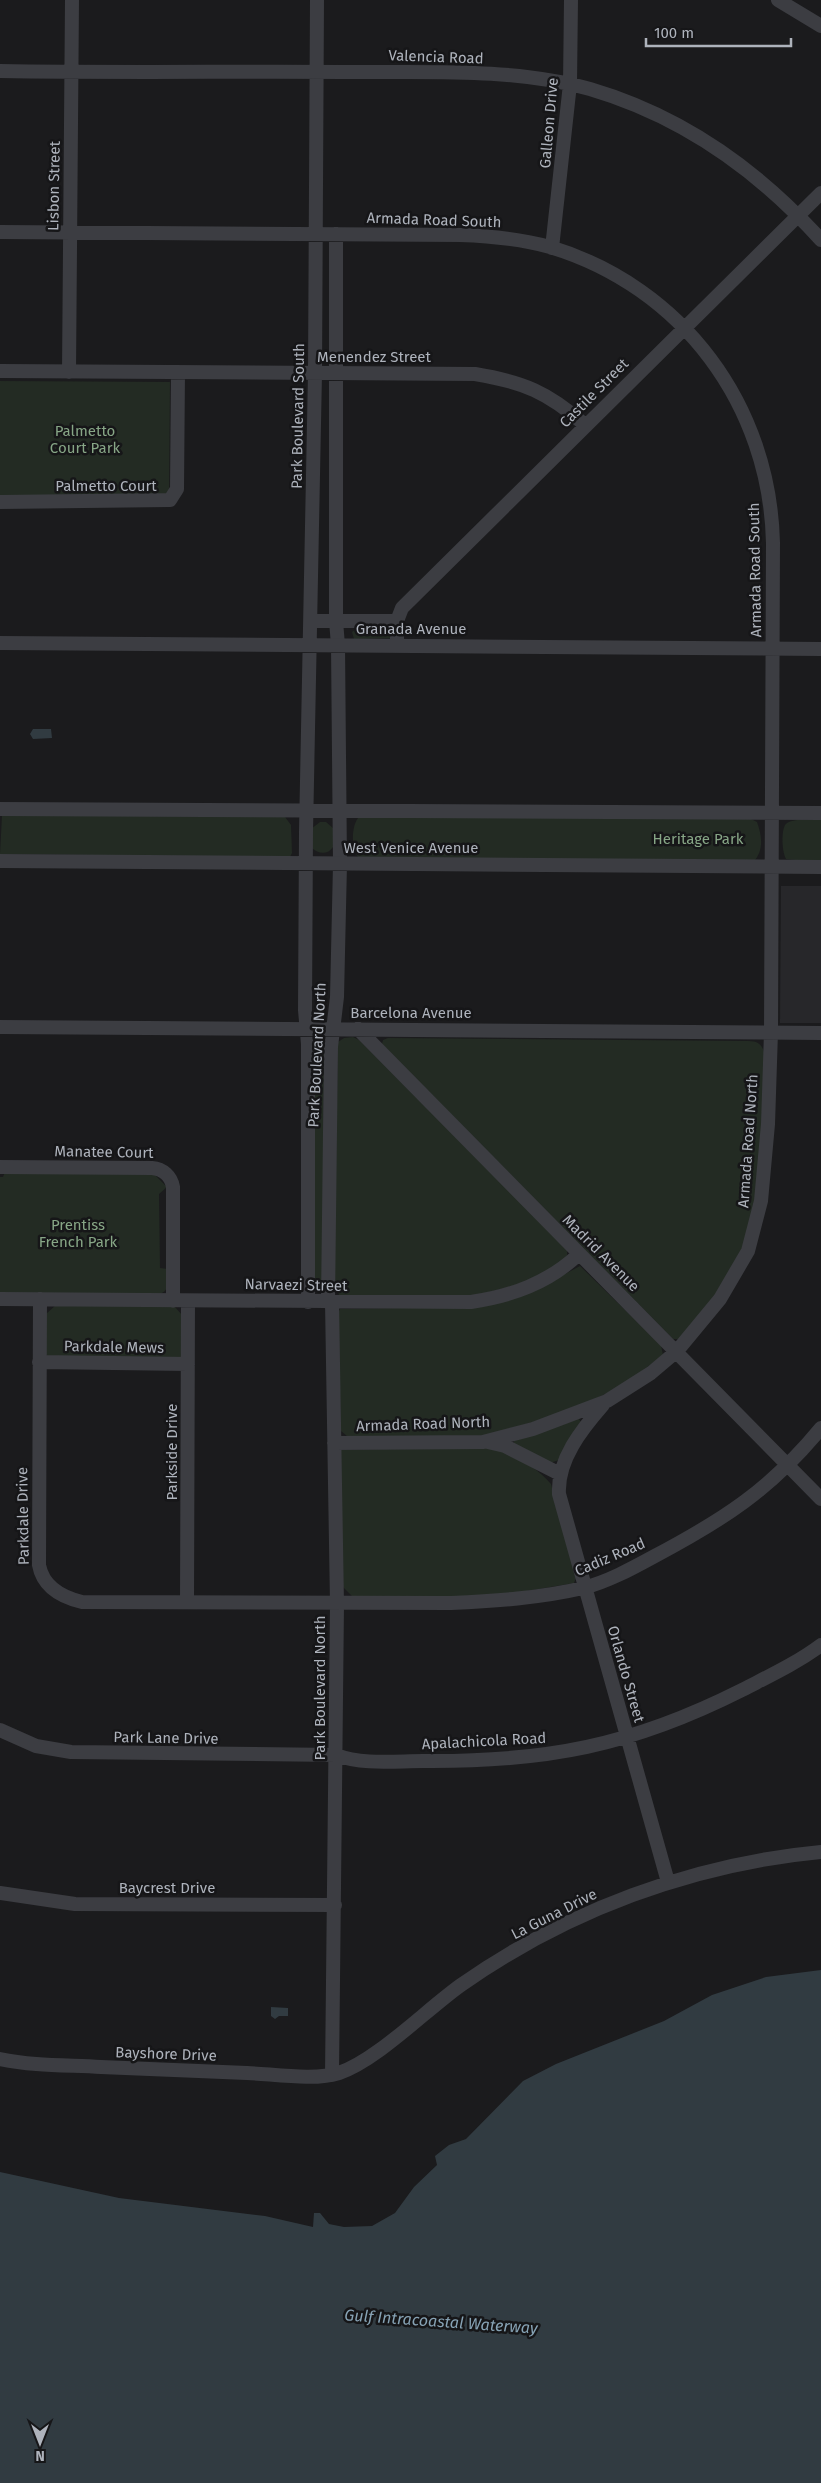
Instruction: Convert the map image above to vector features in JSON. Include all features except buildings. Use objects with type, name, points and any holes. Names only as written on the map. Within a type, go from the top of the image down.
[{"type":"street","name":"Lisbon Street","points":[[69,372],[72,0]]},
{"type":"street","name":"Park Boulevard South","points":[[306,832],[315,373],[317,0]]},
{"type":"street","name":"Galleon Drive","points":[[552,248],[570,84],[571,0]]},
{"type":"street","points":[[778,0],[821,26]]},
{"type":"street","name":"Valencia Road","points":[[0,72],[317,71],[463,74],[544,80],[570,84],[638,106],[700,136],[751,172],[799,215],[821,240]]},
{"type":"street","name":"Castile Street","points":[[397,621],[402,608],[821,192]]},
{"type":"street","name":"Armada Road South","points":[[0,232],[480,236],[533,243],[552,248],[587,261],[642,292],[685,327],[715,364],[736,399],[753,436],[764,469],[773,526],[771,813]]},
{"type":"street","points":[[336,234],[336,621],[340,810]]},
{"type":"street","name":"Menendez Street","points":[[0,371],[457,374],[494,377],[520,384],[546,395],[557,401],[585,425]]},
{"type":"street","name":"Palmetto Court","points":[[0,502],[170,500],[177,489],[178,372]]},
{"type":"street","points":[[311,621],[397,621],[397,645]]},
{"type":"street","name":"Granada Avenue","points":[[0,643],[821,648]]},
{"type":"street","points":[[0,808],[821,813]]},
{"type":"street","name":"Park Boulevard North","points":[[332,2075],[337,1604],[330,1302],[331,1047],[337,997],[340,810]]},
{"type":"street","name":"Armada Road North","points":[[334,1443],[484,1442],[533,1429],[607,1401],[651,1373],[676,1352],[708,1314],[731,1282],[754,1236],[761,1201],[767,1148],[771,1032],[771,813]]},
{"type":"street","name":"Park Boulevard North","points":[[306,832],[305,1010],[307,1029],[308,1302]]},
{"type":"street","name":"West Venice Avenue","points":[[0,861],[821,867]]},
{"type":"street","name":"Barcelona Avenue","points":[[0,1027],[821,1033]]},
{"type":"street","name":"Madrid Avenue","points":[[358,1029],[821,1499]]},
{"type":"street","name":"Manatee Court","points":[[0,1167],[152,1168],[163,1172],[170,1178],[173,1187],[173,1301]]},
{"type":"street","name":"Narvaezi Street","points":[[0,1299],[456,1303],[489,1299],[537,1284],[561,1270],[579,1254]]},
{"type":"street","name":"Parkdale Drive","points":[[40,1299],[39,1560],[44,1579],[59,1595],[82,1602],[337,1604]]},
{"type":"street","name":"Parkside Drive","points":[[187,1602],[188,1301]]},
{"type":"street","name":"Parkdale Mews","points":[[39,1362],[188,1364]]},
{"type":"street","name":"Orlando Street","points":[[607,1401],[593,1416],[570,1452],[560,1474],[559,1494],[668,1882]]},
{"type":"street","name":"Cadiz Road","points":[[337,1604],[478,1602],[585,1587],[633,1568],[717,1521],[750,1500],[788,1466],[821,1428]]},
{"type":"street","points":[[484,1442],[505,1446],[560,1474]]},
{"type":"street","name":"Apalachicola Road","points":[[336,1755],[359,1760],[496,1760],[570,1752],[627,1738],[705,1708],[773,1674],[821,1645]]},
{"type":"street","name":"Park Lane Drive","points":[[0,1730],[30,1744],[71,1752],[336,1755]]},
{"type":"street","name":"La Guna Drive","points":[[332,2075],[351,2068],[366,2058],[460,1985],[496,1962],[572,1921],[619,1900],[668,1882],[772,1858],[821,1852]]},
{"type":"street","name":"Baycrest Drive","points":[[0,1893],[75,1904],[335,1905]]},
{"type":"street","name":"Bayshore Drive","points":[[0,2059],[50,2065],[332,2075]]},
{"type":"shaded area","points":[[781,886],[821,886],[821,1023],[780,1023]]},
{"type":"green space","name":"Palmetto Court Park","points":[[0,381],[170,382],[169,499],[0,498]]},
{"type":"green space","points":[[356,629],[389,629],[393,638],[354,639],[352,632]]},
{"type":"green space","points":[[2,815],[285,817],[291,825],[292,853],[290,857],[0,854]]},
{"type":"green space","name":"Heritage Park","points":[[359,817],[749,818],[757,822],[761,848],[754,861],[358,857],[354,849],[353,831]]},
{"type":"green space","name":"Heritage Park","points":[[821,820],[821,863],[786,859],[782,842],[784,828],[790,821]]},
{"type":"green space","points":[[320,822],[326,822],[333,828],[333,847],[326,852],[320,852],[312,848],[311,829]]},
{"type":"green space","points":[[353,1037],[359,1040],[567,1249],[567,1258],[529,1282],[469,1297],[339,1295],[334,1284],[338,1042],[344,1038]]},
{"type":"green space","points":[[388,1038],[748,1041],[756,1042],[760,1045],[764,1052],[761,1169],[748,1240],[723,1287],[680,1339],[673,1339],[382,1044],[383,1040]]},
{"type":"green space","points":[[321,1046],[324,1047],[323,1287],[318,1289],[314,1288],[315,1051]]},
{"type":"green space","name":"Prentiss French Park","points":[[5,1172],[154,1174],[167,1187],[159,1194],[160,1268],[168,1269],[166,1290],[160,1294],[0,1294],[0,1177],[3,1177]]},
{"type":"green space","points":[[580,1266],[661,1345],[663,1355],[624,1385],[566,1413],[479,1437],[347,1436],[341,1431],[338,1313],[340,1309],[395,1308],[548,1283]]},
{"type":"green space","points":[[56,1305],[174,1306],[183,1316],[184,1358],[48,1357],[46,1354],[46,1314]]},
{"type":"green space","points":[[578,1418],[582,1423],[559,1460],[550,1463],[514,1444],[514,1441]]},
{"type":"green space","points":[[491,1448],[518,1457],[533,1467],[551,1484],[576,1578],[574,1583],[492,1597],[354,1598],[342,1586],[341,1450]]},
{"type":"water","points":[[33,729],[51,729],[52,738],[33,739],[30,734]]},
{"type":"water","name":"Gulf Intracoastal Waterway","points":[[821,1970],[821,2483],[0,2483],[0,2172],[119,2198],[265,2216],[313,2227],[314,2213],[320,2213],[329,2224],[344,2227],[372,2226],[395,2213],[414,2187],[437,2165],[435,2156],[449,2145],[466,2139],[523,2081],[556,2064],[664,2021],[712,1995],[766,1977]]},
{"type":"water","points":[[271,2007],[288,2008],[288,2016],[279,2016],[275,2019],[271,2016]]}]
